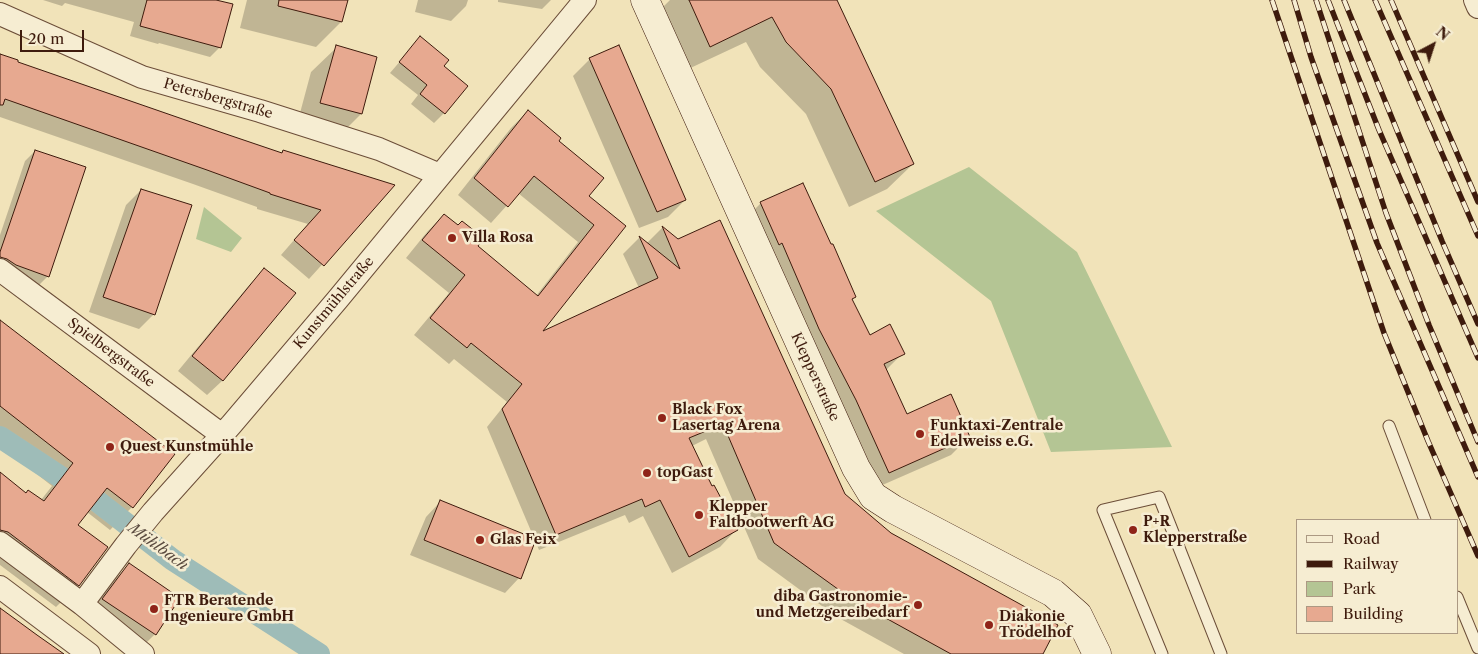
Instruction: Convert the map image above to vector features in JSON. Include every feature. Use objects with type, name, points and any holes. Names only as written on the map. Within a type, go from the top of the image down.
[{"type":"street","name":"Kunstmühlstraße","points":[[82,604],[153,512],[222,435],[338,299],[585,0]]},
{"type":"street","name":"Klepperstraße","points":[[645,0],[856,468],[873,496],[893,509],[1053,593],[1078,615],[1097,654]]},
{"type":"street","points":[[1475,0],[1478,7]]},
{"type":"street","name":"Petersbergstraße","points":[[0,14],[142,77],[260,111],[366,145],[440,175]]},
{"type":"street","name":"Spielbergstraße","points":[[0,270],[222,435]]},
{"type":"street","points":[[0,543],[82,604],[143,654]]},
{"type":"street","points":[[0,587],[89,654]]},
{"type":"lane","points":[[1389,426],[1425,519]]},
{"type":"lane","points":[[1162,654],[1103,510],[1159,497],[1220,654]]},
{"type":"lane","points":[[1458,599],[1478,648]]},
{"type":"green space","points":[[969,167],[1077,252],[1172,447],[1051,452],[991,301],[876,211]]},
{"type":"green space","points":[[204,207],[242,238],[231,252],[196,239]]},
{"type":"building","points":[[147,0],[216,0],[233,4],[221,48],[140,26]]},
{"type":"building","points":[[279,0],[348,0],[342,22],[278,6]]},
{"type":"building","points":[[689,0],[837,0],[914,164],[875,182],[831,89],[786,42],[772,17],[710,47]]},
{"type":"building","points":[[420,36],[449,60],[444,66],[468,86],[445,114],[420,94],[427,85],[399,62]]},
{"type":"building","points":[[336,45],[377,57],[362,114],[320,103]]},
{"type":"building","points":[[619,45],[686,200],[657,212],[589,58]]},
{"type":"building","points":[[0,54],[18,60],[18,62],[282,153],[283,150],[395,185],[324,266],[294,240],[321,210],[270,194],[5,99],[3,105],[0,105]]},
{"type":"building","points":[[528,110],[561,138],[559,141],[604,178],[589,196],[626,226],[543,331],[658,278],[639,236],[680,269],[662,226],[678,239],[720,220],[845,494],[891,533],[1058,625],[1043,654],[951,654],[853,600],[774,543],[723,424],[689,438],[712,486],[714,485],[738,530],[689,557],[660,500],[645,507],[642,499],[556,535],[502,409],[522,384],[471,343],[467,348],[430,318],[465,275],[422,240],[444,214],[458,225],[462,221],[481,236],[478,246],[538,296],[594,225],[534,176],[508,207],[474,178]]},
{"type":"building","points":[[35,150],[86,167],[49,277],[0,257],[0,252]]},
{"type":"building","points":[[803,183],[831,244],[833,244],[856,297],[852,299],[870,335],[890,324],[905,354],[884,364],[907,414],[951,394],[970,437],[889,473],[856,400],[819,329],[782,243],[779,245],[760,202]]},
{"type":"building","points":[[141,189],[192,205],[155,315],[103,297]]},
{"type":"building","points":[[264,268],[296,293],[223,381],[192,356]]},
{"type":"building","points":[[0,320],[175,454],[133,508],[107,488],[78,525],[108,547],[79,586],[8,532],[0,530],[0,472],[26,493],[28,490],[44,501],[73,463],[0,406]]},
{"type":"building","name":"Glas Feix","points":[[440,500],[536,539],[521,579],[424,540]]},
{"type":"building","points":[[129,563],[180,598],[156,635],[102,599]]},
{"type":"building","points":[[0,608],[37,635],[64,654],[0,654]]},
{"type":"waterway","name":"Mühlbach","points":[[0,437],[97,501],[173,560],[319,654]]},
{"type":"railway","points":[[1272,0],[1384,333],[1478,556]]},
{"type":"railway","points":[[1294,0],[1311,57],[1377,243],[1478,477]]},
{"type":"railway","points":[[1316,0],[1386,213],[1429,325],[1478,442]]},
{"type":"railway","points":[[1328,0],[1379,130],[1478,358]]},
{"type":"railway","points":[[1344,0],[1442,241],[1478,324]]},
{"type":"railway","points":[[1375,0],[1478,236]]},
{"type":"railway","points":[[1391,0],[1478,202]]},
{"type":"place","name":"Villa Rosa","points":[[452,238]]},
{"type":"place","name":"Black Fox Lasertag Arena","points":[[662,418]]},
{"type":"place","name":"Funktaxi-Zentrale Edelweiss e.G.","points":[[920,434]]},
{"type":"place","name":"Quest Kunstmühle","points":[[110,447]]},
{"type":"place","name":"topGast","points":[[647,473]]},
{"type":"place","name":"Klepper Faltbootwerft AG","points":[[699,515]]},
{"type":"place","name":"P+R Klepperstraße","points":[[1133,530]]},
{"type":"place","name":"Glas Feix","points":[[480,540]]},
{"type":"place","name":"diba Gastronomie- und Metzgereibedarf","points":[[918,605]]},
{"type":"place","name":"FTR Beratende Ingenieure GmbH","points":[[154,609]]},
{"type":"place","name":"Diakonie Trödelhof","points":[[989,625]]}]
